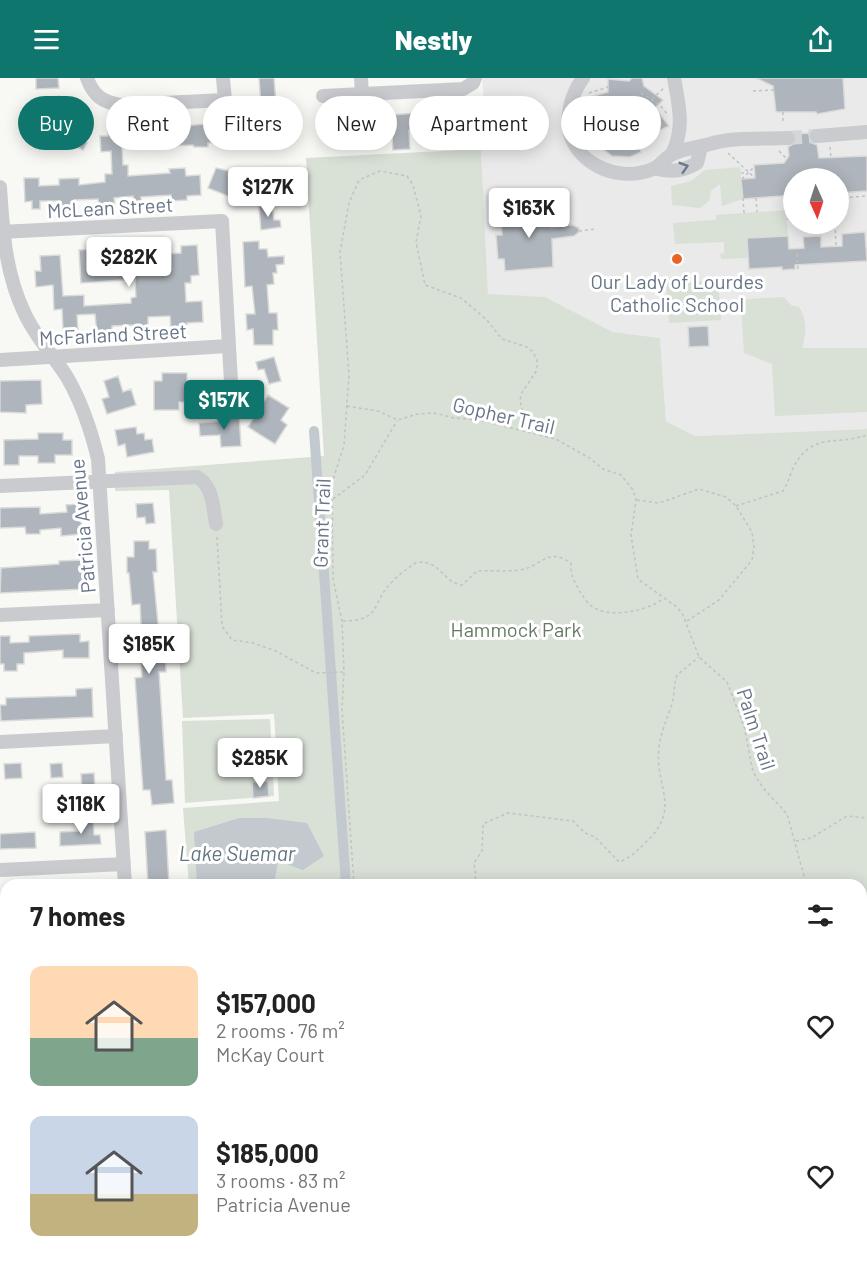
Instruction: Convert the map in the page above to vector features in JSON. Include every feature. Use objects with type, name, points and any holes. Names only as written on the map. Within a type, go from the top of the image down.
[{"type":"street","points":[[87,78],[96,96],[107,103],[120,105],[225,100],[223,78]]},
{"type":"street","points":[[361,78],[362,94]]},
{"type":"street","points":[[582,78],[573,96],[568,117],[575,147],[587,159],[608,172],[629,175],[656,168],[672,154],[680,139],[681,115],[672,81]]},
{"type":"street","points":[[323,96],[463,89],[474,81]]},
{"type":"street","points":[[817,136],[867,132]]},
{"type":"street","points":[[672,154],[711,143],[788,138]]},
{"type":"street","points":[[656,168],[666,171],[690,167],[697,162],[701,147]]},
{"type":"street","name":"Patricia Avenue","points":[[0,187],[1,232],[7,267],[15,292],[35,334],[66,376],[85,414],[98,459],[125,879]]},
{"type":"street","name":"McLean Street","points":[[1,232],[222,221],[228,346]]},
{"type":"street","points":[[228,346],[231,382]]},
{"type":"street","name":"McFarland Street","points":[[0,360],[228,346]]},
{"type":"street","points":[[0,486],[197,477],[204,481],[212,496],[216,524]]},
{"type":"street","points":[[0,615],[108,610]]},
{"type":"street","points":[[0,742],[116,736]]},
{"type":"street","points":[[0,870],[124,864]]},
{"type":"path","points":[[654,96],[672,81]]},
{"type":"path","points":[[589,93],[608,87]]},
{"type":"path","points":[[753,91],[774,90]]},
{"type":"path","points":[[641,93],[646,96]]},
{"type":"path","points":[[661,107],[671,120]]},
{"type":"path","points":[[783,112],[783,123]]},
{"type":"path","points":[[830,143],[831,158]]},
{"type":"path","points":[[776,147],[787,159]]},
{"type":"path","points":[[725,151],[755,178]]},
{"type":"path","points":[[742,179],[754,167]]},
{"type":"path","name":"Grant Trail","points":[[354,879],[342,709],[342,621],[333,579],[332,483],[344,445],[349,375],[340,252],[349,203],[359,180],[366,174],[391,171],[408,176],[413,185],[421,216],[416,242],[425,285],[461,298],[487,321],[502,339],[527,347],[537,360],[537,370],[521,394],[525,431]]},
{"type":"path","points":[[741,173],[749,173]]},
{"type":"path","points":[[533,196],[534,210]]},
{"type":"path","points":[[849,197],[867,196]]},
{"type":"path","points":[[498,206],[504,197]]},
{"type":"path","points":[[743,198],[744,213]]},
{"type":"path","points":[[756,198],[757,212]]},
{"type":"path","points":[[579,231],[596,230]]},
{"type":"path","points":[[835,234],[836,246]]},
{"type":"path","points":[[797,254],[798,269]]},
{"type":"path","points":[[332,500],[365,475],[398,420],[378,411],[346,406]]},
{"type":"path","name":"Gopher Trail","points":[[398,420],[417,414],[435,413],[556,439],[591,459],[603,469],[621,475],[633,490],[636,500]]},
{"type":"path","points":[[736,506],[783,490],[794,466],[809,446],[827,441],[846,442],[867,435]]},
{"type":"path","points":[[636,500],[659,503],[699,489],[726,497],[736,506],[752,532],[754,547],[752,560],[718,600],[686,622]]},
{"type":"path","name":"Palm Trail","points":[[636,500],[631,535],[638,579],[678,608],[686,622],[699,657],[727,682],[744,726],[753,772],[763,788],[787,814],[804,879]]},
{"type":"path","points":[[216,524],[222,626],[227,635],[239,643],[253,642],[276,651],[316,673],[343,672]]},
{"type":"path","points":[[342,621],[366,618],[376,609],[389,584],[417,562],[432,563],[456,584],[462,585],[477,571],[518,571],[527,569],[539,560],[554,556],[563,557],[571,564],[573,578],[587,602],[598,610],[613,612],[639,609],[657,604],[664,598]]},
{"type":"path","points":[[475,879],[474,863],[482,851],[483,824],[508,813],[573,821],[585,833],[595,837],[619,862],[629,858],[653,836],[663,820],[665,808],[659,749],[663,726],[671,708],[677,675],[699,657]]},
{"type":"path","points":[[795,841],[811,838],[848,816],[867,818]]},
{"type":"shaded area","name":"Our Lady of Lourdes Catholic School","points":[[482,78],[867,78],[867,429],[695,436],[666,421],[660,338],[613,332],[545,297],[488,295],[481,150],[549,150],[549,96],[483,96]]},
{"type":"green space","name":"Hammock Park","points":[[462,150],[481,150],[488,294],[545,297],[613,332],[660,338],[666,421],[695,436],[867,429],[867,879],[189,879],[183,808],[279,801],[274,714],[183,718],[169,490],[115,491],[115,472],[324,456],[306,158]]},
{"type":"green space","points":[[740,167],[743,199],[722,206],[720,184],[711,191],[709,201],[700,208],[672,205],[671,186],[691,181],[705,170]]},
{"type":"green space","points":[[783,210],[783,234],[788,236],[747,238],[748,258],[721,259],[720,254],[724,253],[724,242],[675,244],[673,223],[716,220],[716,215]]},
{"type":"green space","points":[[718,280],[721,320],[669,323],[666,283]]},
{"type":"green space","points":[[784,297],[791,305],[799,307],[804,317],[805,332],[802,348],[867,348],[867,412],[775,416],[772,364],[744,353],[741,306],[747,299]]},
{"type":"green space","points":[[270,719],[274,796],[185,803],[182,721]]},
{"type":"water","name":"Lake Suemar","points":[[239,818],[267,818],[307,823],[324,856],[303,870],[278,861],[275,879],[197,879],[194,832]]},
{"type":"building","points":[[36,78],[58,78],[59,88],[36,89]]},
{"type":"building","points":[[259,78],[274,78],[275,96],[260,96]]},
{"type":"building","points":[[632,78],[642,78],[644,86],[658,96],[594,96],[608,92],[608,79],[629,81]]},
{"type":"building","points":[[756,78],[843,78],[845,109],[817,114],[816,112],[776,112],[773,86]]},
{"type":"building","points":[[409,114],[409,149],[397,150],[397,115]]},
{"type":"building","points":[[661,116],[669,126],[661,130]]},
{"type":"building","points":[[203,124],[203,147],[191,145],[191,125]]},
{"type":"building","points":[[809,133],[810,142],[817,145],[819,158],[867,156],[867,191],[849,192],[849,168],[783,168],[783,196],[743,199],[741,179],[755,178],[754,165],[784,163],[789,156],[788,147],[796,142],[796,134]]},
{"type":"building","points":[[100,136],[106,136],[106,150],[122,150],[123,165],[128,165],[128,176],[170,173],[169,169],[185,168],[186,176],[200,175],[201,195],[187,196],[187,200],[171,201],[171,195],[141,197],[142,205],[134,205],[133,196],[114,198],[115,206],[99,206],[98,199],[74,200],[74,208],[61,208],[60,201],[40,201],[40,209],[32,209],[32,201],[25,202],[24,178],[39,178],[39,186],[59,185],[59,179],[79,178],[79,185],[105,182],[105,174],[112,174],[111,151],[101,152]]},
{"type":"building","points":[[604,150],[640,150],[641,152],[630,157],[612,156]]},
{"type":"building","points":[[216,168],[238,173],[240,169],[249,173],[238,200],[208,188]]},
{"type":"building","points":[[272,205],[274,220],[280,220],[281,227],[261,230],[259,207]]},
{"type":"building","points":[[550,209],[551,227],[573,225],[579,228],[579,232],[574,236],[552,239],[553,267],[505,271],[504,259],[498,259],[496,235],[502,235],[501,213]]},
{"type":"building","points":[[865,232],[867,261],[795,265],[795,269],[782,270],[782,267],[749,269],[747,238],[788,236],[789,249],[804,248],[803,237],[821,236],[821,247],[842,246],[842,234]]},
{"type":"building","points":[[259,241],[259,249],[267,249],[268,257],[284,256],[284,264],[276,265],[277,273],[273,273],[274,284],[267,285],[269,313],[277,313],[278,330],[273,330],[273,345],[254,345],[253,329],[247,330],[246,314],[255,314],[252,286],[245,287],[243,242]]},
{"type":"building","points":[[197,245],[199,275],[191,276],[191,283],[185,283],[186,302],[202,301],[203,322],[187,323],[187,330],[171,330],[170,316],[148,317],[148,331],[133,332],[132,325],[112,326],[112,333],[97,334],[95,314],[77,315],[78,329],[63,329],[62,309],[54,310],[53,285],[36,287],[35,271],[41,271],[40,256],[60,255],[63,296],[84,295],[84,306],[131,303],[131,298],[136,297],[135,279],[81,283],[79,250],[133,248],[133,255],[147,255],[148,262],[165,261],[165,254],[181,253],[181,246]]},
{"type":"building","points":[[708,326],[709,346],[689,347],[688,327]]},
{"type":"building","points":[[274,357],[281,381],[269,384],[264,369],[258,370],[256,362]]},
{"type":"building","points":[[162,373],[187,373],[187,402],[179,402],[179,410],[154,410],[154,381],[162,381]]},
{"type":"building","points":[[118,376],[123,392],[131,389],[136,405],[107,414],[102,399],[109,397],[104,381]]},
{"type":"building","points":[[41,380],[42,404],[26,405],[26,413],[0,412],[0,381]]},
{"type":"building","points":[[268,395],[289,408],[281,420],[287,425],[275,444],[248,427]]},
{"type":"building","points":[[223,415],[239,415],[241,446],[221,447],[220,435],[200,436],[199,423],[223,421]]},
{"type":"building","points":[[136,427],[137,434],[144,433],[145,440],[152,439],[154,452],[127,457],[125,444],[118,446],[115,430]]},
{"type":"building","points":[[38,433],[63,433],[63,440],[72,440],[72,455],[55,455],[55,463],[38,463],[38,456],[19,456],[19,465],[4,465],[4,440],[38,439]]},
{"type":"building","points":[[153,503],[155,523],[146,524],[145,517],[137,518],[136,504]]},
{"type":"building","points":[[80,504],[82,534],[61,536],[61,528],[40,530],[40,534],[26,534],[25,527],[0,528],[0,508],[40,507],[40,514],[67,512],[66,505]]},
{"type":"building","points":[[134,541],[149,541],[149,549],[156,549],[157,572],[153,572],[160,644],[165,644],[166,672],[159,672],[166,780],[172,780],[174,803],[152,805],[150,790],[143,790],[135,678],[142,677],[141,659],[133,659],[132,645],[142,645],[140,604],[132,605],[129,573],[127,573],[127,557],[134,557]]},
{"type":"building","points":[[84,560],[86,589],[0,593],[1,568]]},
{"type":"building","points":[[80,634],[80,642],[89,641],[89,658],[63,658],[63,650],[24,653],[24,664],[17,664],[17,671],[4,671],[4,664],[0,664],[0,636],[10,636],[10,643],[29,642],[29,636]]},
{"type":"building","points":[[92,688],[93,717],[1,721],[0,705],[6,705],[6,698],[76,696],[76,689]]},
{"type":"building","points":[[21,763],[22,778],[5,779],[4,764]]},
{"type":"building","points":[[62,763],[63,777],[51,778],[50,764]]},
{"type":"building","points":[[94,773],[95,789],[82,790],[81,774]]},
{"type":"building","points":[[268,781],[269,796],[253,798],[252,782]]},
{"type":"building","points":[[79,818],[93,818],[94,835],[100,835],[101,844],[60,846],[60,832],[80,831]]},
{"type":"building","points":[[166,830],[169,879],[148,879],[145,832]]},
{"type":"building","points":[[35,832],[36,848],[0,849],[0,834]]},
{"type":"waterway","points":[[314,431],[346,879]]},
{"type":"tunnel","points":[[788,138],[817,136]]},
{"type":"place","name":"Our Lady of Lourdes Catholic School","points":[[677,259]]}]
